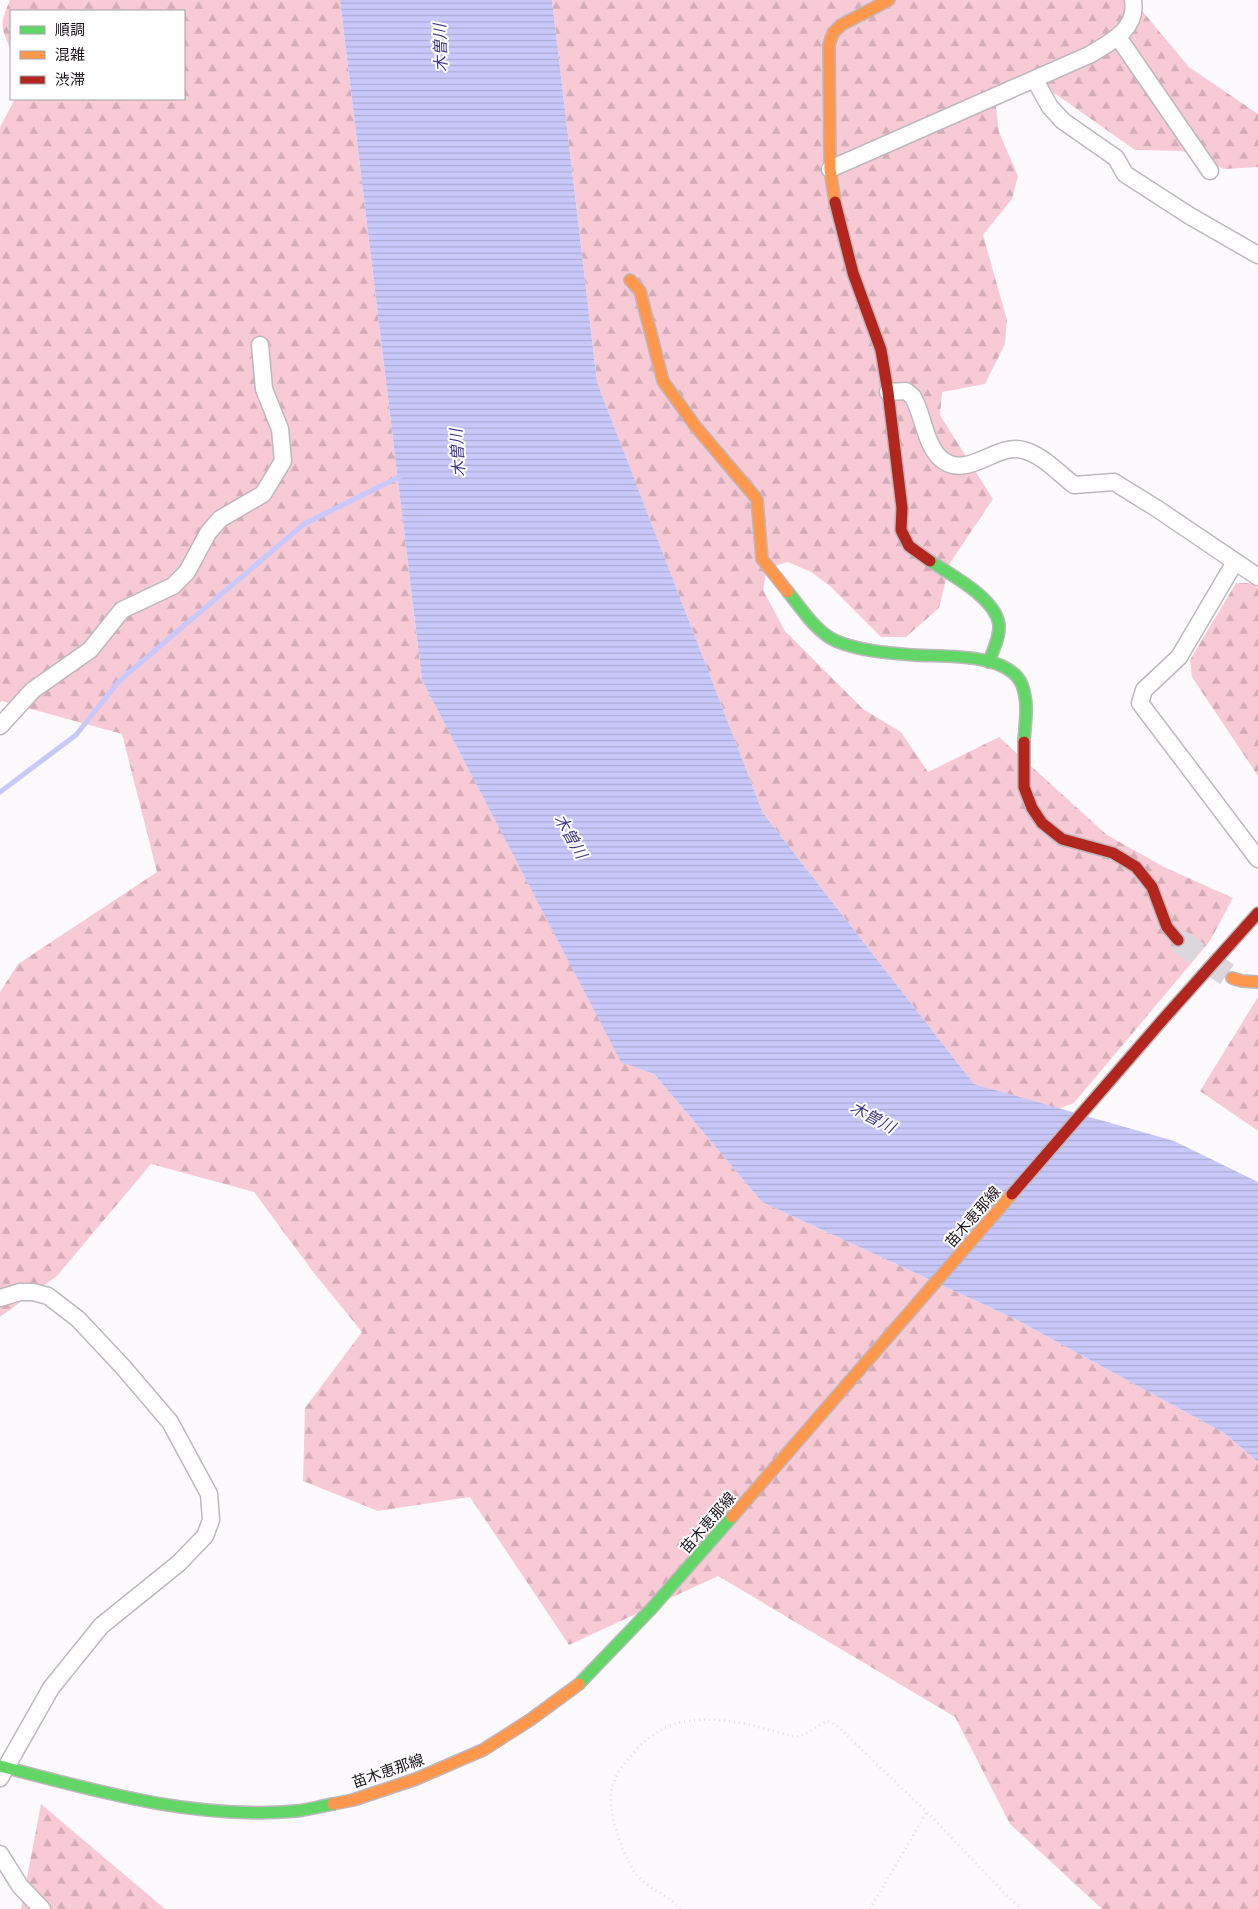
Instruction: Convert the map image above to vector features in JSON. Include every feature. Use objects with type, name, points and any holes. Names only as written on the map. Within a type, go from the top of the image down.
[{"type":"street","points":[[890,0],[841,25],[833,33],[830,45],[830,169],[832,190],[853,273],[881,350],[902,508],[901,530],[909,546],[986,600],[996,613],[999,626],[997,641],[989,662]]},
{"type":"street","points":[[830,169],[1089,55],[1118,37],[1131,21],[1134,8],[1133,0]]},
{"type":"street","points":[[1118,37],[1210,172]]},
{"type":"street","points":[[1035,80],[1050,107],[1063,121],[1116,158],[1125,174],[1190,216],[1258,255]]},
{"type":"street","points":[[630,280],[640,291],[663,381],[696,427],[757,499],[762,559],[813,624],[834,640],[859,649],[913,655],[973,658],[1004,667],[1015,674],[1022,685],[1026,706],[1023,751],[1024,787],[1032,808],[1042,823],[1062,839],[1113,853],[1136,867],[1152,887],[1164,919],[1178,940]]},
{"type":"street","points":[[0,726],[33,690],[90,650],[122,610],[173,586],[187,572],[208,533],[220,519],[263,494],[284,461],[280,429],[264,389],[260,345]]},
{"type":"street","points":[[888,392],[906,391],[913,397],[932,446],[940,457],[951,464],[962,465],[1012,449],[1022,450],[1040,458],[1074,485],[1114,482],[1258,577]]},
{"type":"street","points":[[1236,562],[1179,657],[1144,690],[1140,704],[1258,859]]},
{"type":"street","name":"苗木恵那線","points":[[2,1771],[183,1808],[244,1813],[297,1811],[353,1800],[416,1779],[483,1750],[530,1720],[583,1681],[652,1608],[804,1436],[1166,1016],[1258,913]]},
{"type":"street","points":[[1232,978],[1258,982]]},
{"type":"street","points":[[0,1298],[20,1292],[33,1292],[48,1296],[78,1319],[123,1366],[170,1422],[209,1494],[211,1520],[205,1536],[179,1563],[101,1626],[51,1688],[2,1771]]},
{"type":"street","points":[[0,1854],[20,1886],[42,1909]]},
{"type":"path","points":[[680,1909],[672,1900],[640,1880],[624,1852],[617,1836],[613,1816],[612,1785],[625,1762],[644,1741],[658,1730],[688,1721],[717,1720],[732,1721],[796,1738],[828,1721],[843,1732],[927,1812],[1008,1897],[1022,1909]]},
{"type":"path","points":[[870,1909],[927,1812]]},
{"type":"green space","points":[[10,0],[340,0],[422,680],[621,1061],[654,1074],[762,1202],[1015,1319],[1224,1433],[1258,1462],[1258,1909],[1102,1909],[1010,1824],[955,1717],[718,1576],[569,1645],[470,1497],[378,1511],[303,1481],[305,1408],[362,1332],[314,1273],[254,1192],[151,1164],[57,1276],[0,1317],[0,992],[18,964],[157,872],[122,734],[2,701],[0,703],[0,127],[14,100],[185,100],[185,10],[10,10],[10,48],[3,30],[4,15]]},
{"type":"green space","points":[[552,0],[1133,0],[1189,67],[1258,114],[1258,167],[1224,169],[1182,151],[1135,150],[1057,95],[1034,85],[1009,87],[996,107],[999,132],[1018,176],[1012,199],[983,235],[1007,320],[1005,344],[985,384],[942,392],[940,415],[993,499],[950,563],[939,608],[906,637],[881,637],[830,586],[811,572],[788,562],[767,568],[763,590],[785,631],[863,709],[901,732],[928,772],[999,737],[1107,835],[1164,867],[1233,898],[1210,941],[1074,1103],[1058,1109],[974,1084],[763,813],[597,382]]},
{"type":"green space","points":[[1236,583],[1251,583],[1258,588],[1258,776],[1192,677],[1190,660]]},
{"type":"green space","points":[[1258,997],[1258,1131],[1200,1091]]},
{"type":"green space","points":[[41,1804],[165,1909],[21,1909]]},
{"type":"water","name":"木曽川","points":[[340,0],[552,0],[597,382],[763,813],[974,1084],[1174,1141],[1258,1182],[1258,1462],[1224,1433],[1015,1319],[762,1202],[654,1074],[621,1062],[422,680]]},
{"type":"waterway","points":[[0,792],[76,735],[120,680],[304,524],[403,475]]},
{"type":"tunnel","points":[[1178,940],[1232,978]]},
{"type":"traffic: fast","points":[[930,561],[971,588],[990,606],[996,615],[999,625],[998,634],[989,662]]},
{"type":"traffic: fast","points":[[788,592],[809,619],[828,637],[836,641],[864,649],[884,652],[974,658],[1004,667],[1015,674],[1024,692],[1026,713],[1024,742]]},
{"type":"traffic: fast","points":[[579,1684],[652,1608],[732,1517]]},
{"type":"traffic: fast","points":[[0,1766],[109,1794],[183,1807],[258,1813],[301,1810],[333,1804]]},
{"type":"traffic: slow","points":[[835,202],[830,169],[829,45],[833,33],[841,25],[889,0]]},
{"type":"traffic: slow","points":[[630,280],[640,291],[663,381],[696,427],[757,499],[762,559],[788,592]]},
{"type":"traffic: slow","points":[[1232,978],[1258,982]]},
{"type":"traffic: slow","points":[[732,1517],[1012,1194]]},
{"type":"traffic: slow","points":[[333,1804],[353,1800],[416,1779],[483,1750],[530,1720],[579,1684]]},
{"type":"traffic: jam","points":[[835,202],[853,273],[881,350],[902,508],[901,530],[909,546],[930,561]]},
{"type":"traffic: jam","points":[[1024,742],[1024,787],[1032,808],[1042,823],[1062,839],[1113,853],[1136,867],[1152,887],[1167,927],[1178,940]]},
{"type":"traffic: jam","points":[[1012,1194],[1258,913]]}]
